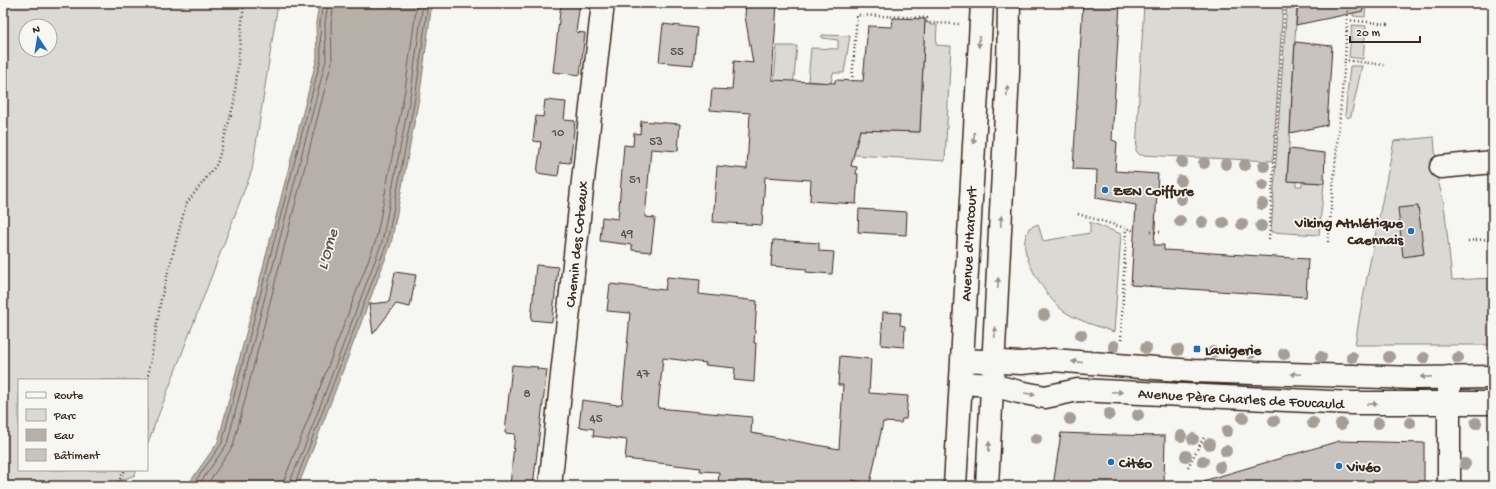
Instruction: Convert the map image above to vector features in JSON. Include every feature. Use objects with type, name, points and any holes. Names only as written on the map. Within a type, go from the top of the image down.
[{"type":"main road","name":"Chemin des Coteaux","points":[[550,486],[603,3]]},
{"type":"main road","name":"Avenue d'Harcourt","points":[[955,486],[982,3]]},
{"type":"main road","name":"Avenue d'Harcourt","points":[[987,486],[1008,82],[1009,3]]},
{"type":"main road","points":[[1441,167],[1493,162]]},
{"type":"main road","name":"Avenue Père Charles de Foucauld","points":[[962,360],[1021,363],[1053,360],[1186,371],[1409,377],[1493,376]]},
{"type":"main road","points":[[1184,396],[1186,371]]},
{"type":"main road","points":[[1449,486],[1450,377]]},
{"type":"main road","name":"Avenue Père Charles de Foucauld","points":[[960,383],[992,385],[1045,397],[1078,390],[1352,403],[1493,403]]},
{"type":"path","points":[[148,379],[161,299],[186,204],[217,164],[234,103],[244,3]]},
{"type":"path","points":[[1269,239],[1285,3]]},
{"type":"path","points":[[1328,242],[1348,3]]},
{"type":"path","points":[[852,81],[858,15],[927,18],[927,23],[959,24]]},
{"type":"path","points":[[1347,20],[1389,24]]},
{"type":"path","points":[[1344,60],[1384,65]]},
{"type":"path","points":[[1078,214],[1135,231]]},
{"type":"path","points":[[1121,340],[1126,228]]},
{"type":"path","points":[[1151,232],[1163,232]]},
{"type":"path","points":[[1468,241],[1486,239],[1493,242]]},
{"type":"path","points":[[1188,467],[1204,437]]},
{"type":"path","points":[[116,486],[124,471]]},
{"type":"green space","points":[[3,3],[278,3],[252,170],[148,442],[148,379],[18,379],[18,471],[137,471],[135,475],[107,486],[3,486]]},
{"type":"green space","points":[[1144,3],[1283,3],[1273,161],[1140,155],[1136,151]]},
{"type":"green space","points":[[1287,3],[1297,3],[1287,181],[1296,181],[1296,186],[1302,186],[1302,182],[1324,183],[1319,235],[1271,232]]},
{"type":"green space","points":[[1354,3],[1366,3],[1365,17],[1353,16]]},
{"type":"green space","points":[[925,19],[930,25],[937,25],[936,45],[951,46],[945,161],[768,149],[777,46],[797,46],[789,130],[858,137],[860,130],[920,132]]},
{"type":"green space","points":[[1352,25],[1366,26],[1363,59],[1349,57]]},
{"type":"green space","points":[[822,35],[850,36],[844,73],[833,73],[831,83],[808,81],[811,48],[838,49],[838,40],[822,38]]},
{"type":"green space","points":[[1350,66],[1362,66],[1351,116],[1348,118],[1345,115]]},
{"type":"green space","points":[[1434,137],[1437,177],[1444,203],[1452,280],[1493,278],[1493,345],[1355,345],[1394,141]]},
{"type":"green space","points":[[1090,222],[1121,234],[1114,332],[1079,319],[1061,309],[1049,296],[1036,277],[1027,257],[1025,248],[1025,238],[1029,228],[1038,224],[1043,241],[1090,233]]},
{"type":"water","name":"L'Orne","points":[[319,3],[432,3],[420,93],[391,244],[298,486],[187,486],[218,442],[317,58],[316,23]]},
{"type":"building","points":[[561,3],[580,3],[576,32],[585,33],[580,75],[553,72]]},
{"type":"building","points":[[746,3],[777,3],[772,80],[835,83],[835,80],[863,81],[868,26],[892,27],[893,18],[925,19],[920,132],[860,130],[851,166],[857,167],[856,174],[858,174],[856,204],[810,201],[811,180],[765,177],[762,225],[713,222],[717,166],[747,169],[750,113],[710,110],[712,89],[732,90],[734,61],[753,63],[745,16]]},
{"type":"building","points":[[1083,3],[1120,4],[1112,140],[1117,142],[1115,171],[1158,174],[1154,245],[1164,245],[1164,250],[1308,259],[1306,297],[1131,285],[1136,205],[1096,198],[1097,170],[1073,169]]},
{"type":"building","points":[[1298,3],[1362,3],[1363,11],[1296,25]]},
{"type":"building","points":[[663,24],[697,28],[693,65],[659,62]]},
{"type":"building","points":[[1295,42],[1332,46],[1327,125],[1290,133]]},
{"type":"building","points":[[545,100],[566,102],[564,120],[575,121],[570,163],[560,162],[558,176],[537,173],[541,142],[533,141],[536,116],[543,117]]},
{"type":"building","points":[[641,121],[680,124],[678,151],[651,149],[645,217],[655,218],[651,252],[632,250],[632,245],[600,241],[602,217],[618,219],[624,145],[633,146],[634,133],[640,134]]},
{"type":"building","points":[[1289,149],[1325,153],[1324,183],[1287,181]]},
{"type":"building","name":"Viking Athlétique Caennais","points":[[1418,206],[1424,254],[1403,257],[1398,208]]},
{"type":"building","points":[[859,209],[907,212],[906,235],[858,232]]},
{"type":"building","points":[[773,240],[819,243],[819,251],[834,252],[832,274],[806,272],[806,269],[771,266]]},
{"type":"building","points":[[536,265],[558,267],[552,322],[531,320]]},
{"type":"building","points":[[395,272],[416,275],[410,307],[396,304],[373,334],[369,304],[389,302]]},
{"type":"building","points":[[667,277],[700,280],[699,294],[757,301],[754,343],[756,343],[754,382],[734,380],[735,368],[663,358],[658,408],[752,417],[751,433],[839,449],[843,385],[838,385],[840,356],[871,359],[869,393],[908,396],[906,419],[902,419],[901,423],[883,422],[870,484],[852,480],[852,486],[718,486],[719,472],[700,471],[701,468],[625,459],[627,440],[593,436],[594,429],[579,427],[582,400],[618,405],[622,404],[630,313],[607,311],[610,284],[665,290]]},
{"type":"building","points":[[883,312],[901,313],[900,325],[905,326],[904,347],[881,345]]},
{"type":"building","points":[[512,365],[538,367],[537,369],[547,370],[533,486],[510,486],[515,434],[505,433]]},
{"type":"building","name":"Citéo","points":[[1061,433],[1165,436],[1164,486],[1053,486]]},
{"type":"building","name":"Vivéo","points":[[1339,441],[1424,443],[1424,486],[1203,486],[1203,481]]},
{"type":"place","name":"ZEN Coiffure","points":[[1105,190]]},
{"type":"place","name":"Viking Athlétique Caennais","points":[[1411,231]]},
{"type":"place","name":"Lavigerie","points":[[1197,349]]},
{"type":"place","name":"Citéo","points":[[1111,462]]},
{"type":"place","name":"Vivéo","points":[[1339,466]]}]
